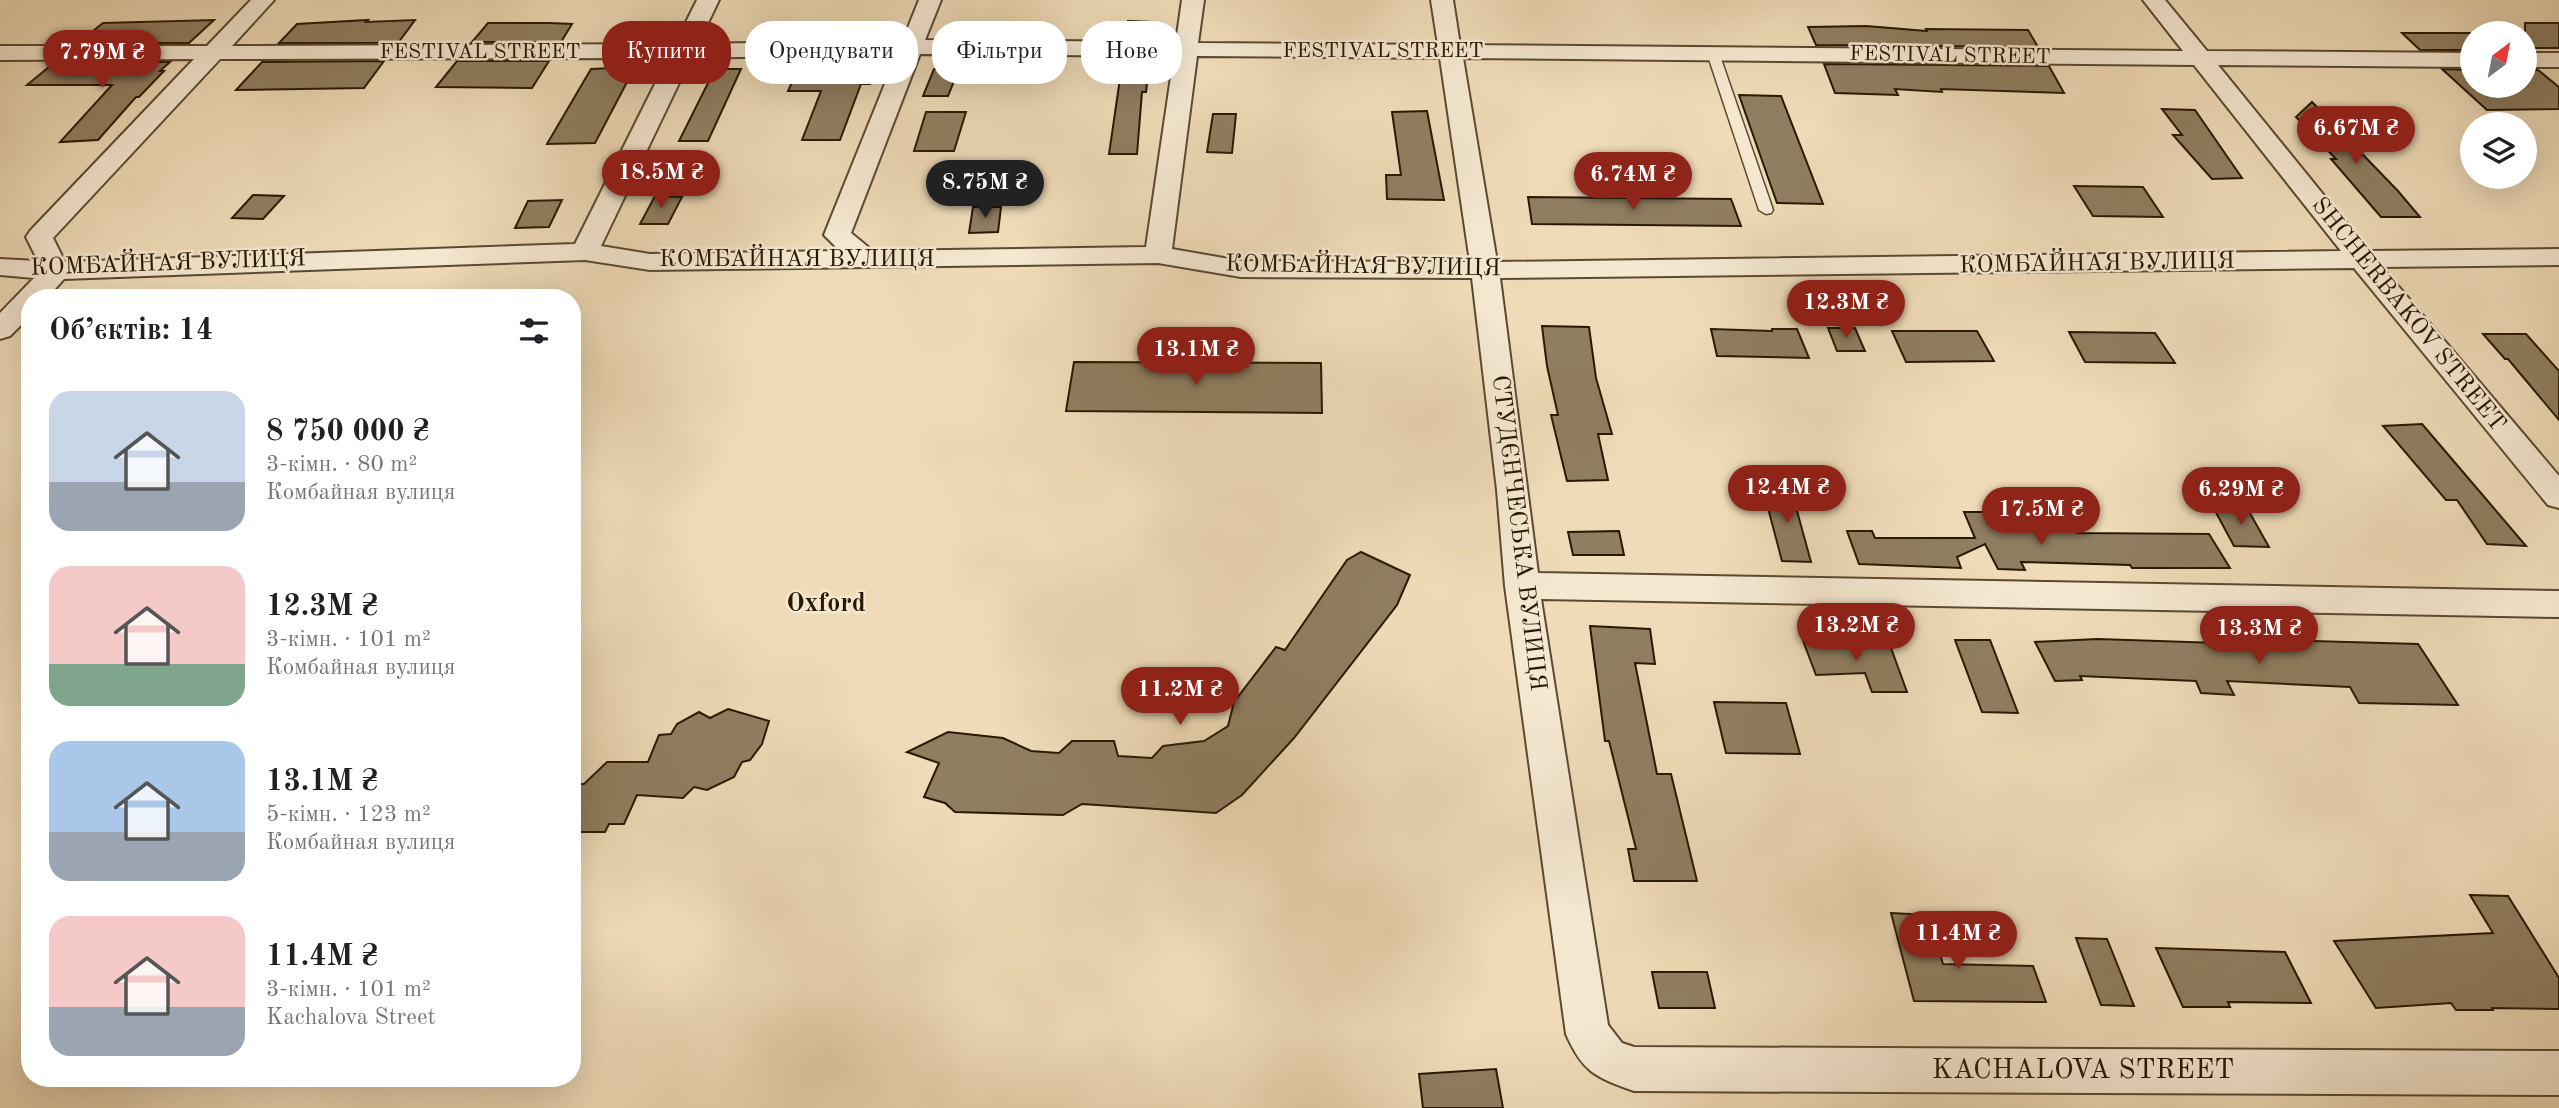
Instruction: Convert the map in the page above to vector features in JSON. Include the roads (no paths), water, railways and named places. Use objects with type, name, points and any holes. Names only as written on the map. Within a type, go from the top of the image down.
[{"type":"street","points":[[39,289],[56,271],[39,237],[263,0]]},
{"type":"street","points":[[697,21],[708,0]]},
{"type":"street","points":[[918,33],[930,0]]},
{"type":"street","points":[[1158,254],[1193,0]]},
{"type":"street","name":"СТУДЄНЧЕСЬКА ВУЛИЦЯ","points":[[1442,0],[1485,270],[1522,586],[1588,1034],[1608,1060]]},
{"type":"street","name":"SHCHERBAKOV STREET","points":[[2154,0],[2361,259],[2559,497]]},
{"type":"street","name":"FESTIVAL STREET","points":[[918,47],[2460,60]]},
{"type":"street","name":"FESTIVAL STREET","points":[[0,53],[602,51]]},
{"type":"street","points":[[2538,60],[2559,60]]},
{"type":"street","points":[[585,252],[666,84]]},
{"type":"street","points":[[869,261],[837,235],[898,84]]},
{"type":"street","name":"КОМБАЙНАЯ ВУЛИЦЯ","points":[[0,267],[56,271],[292,260],[585,252],[650,262],[869,261],[1158,254],[1241,268],[1485,270],[2559,257]]},
{"type":"street","points":[[0,330],[21,308]]},
{"type":"street","points":[[1522,586],[2559,604]]},
{"type":"street","name":"KACHALOVA STREET","points":[[1608,1060],[1634,1069],[2559,1073]]},
{"type":"lane","points":[[1713,54],[1766,210]]},
{"type":"district","name":"Oxford","points":[[826,604]]}]
